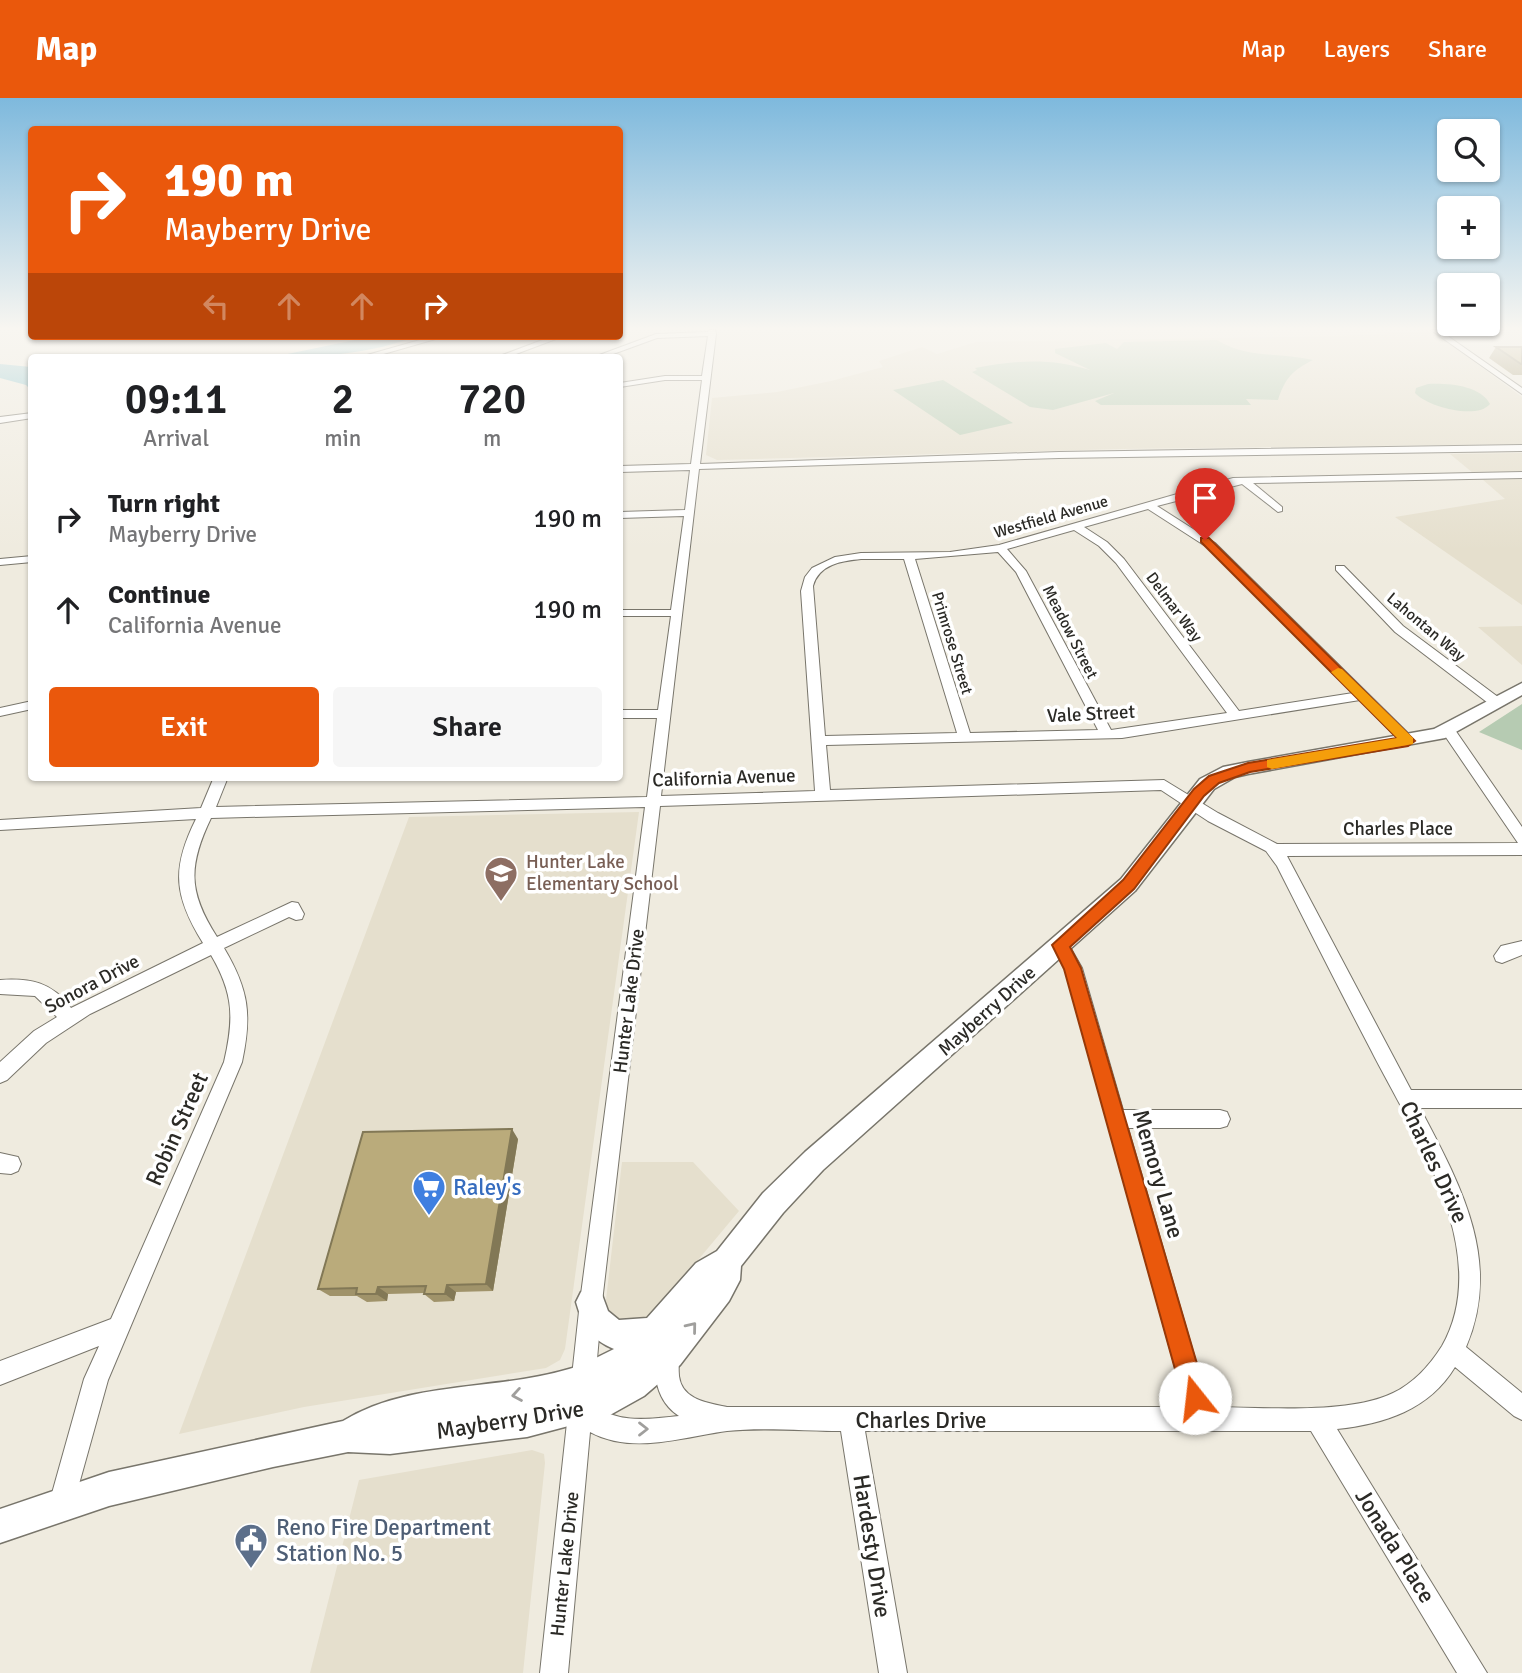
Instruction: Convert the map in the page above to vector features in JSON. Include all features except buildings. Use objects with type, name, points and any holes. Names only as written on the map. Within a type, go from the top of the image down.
[{"type":"main road","points":[[1408,741],[1448,730],[1522,688]]},
{"type":"main road","name":"Mayberry Drive","points":[[0,1526],[62,1504],[180,1472],[348,1436],[390,1438],[527,1421],[582,1395],[627,1358],[665,1340],[719,1291],[725,1280],[727,1261],[773,1203],[814,1161],[1128,885],[1192,802],[1214,779],[1248,768],[1408,741]]},
{"type":"main road","points":[[591,1302],[598,1323],[611,1332],[628,1337],[642,1336],[665,1340]]},
{"type":"street","name":"Hunter Lake Drive","points":[[554,1673],[591,1302],[704,404]]},
{"type":"street","points":[[0,421],[28,416]]},
{"type":"street","points":[[623,469],[1083,454],[1522,448]]},
{"type":"street","name":"Westfield Avenue","points":[[824,796],[807,591],[810,577],[820,566],[839,559],[962,554],[1000,548],[1223,483],[1243,480],[1522,475]]},
{"type":"street","points":[[1243,480],[1278,509]]},
{"type":"street","points":[[1149,505],[1188,528],[1218,551],[1408,741]]},
{"type":"street","points":[[623,515],[690,513]]},
{"type":"street","name":"Delmar Way","points":[[1077,527],[1114,555],[1236,716]]},
{"type":"street","name":"Meadow Street","points":[[1000,548],[1021,571],[1107,735]]},
{"type":"street","name":"Primrose Street","points":[[909,557],[965,738]]},
{"type":"street","points":[[0,562],[28,559]]},
{"type":"street","name":"Lahontan Way","points":[[1340,568],[1413,641],[1497,703]]},
{"type":"street","points":[[623,613],[678,613]]},
{"type":"street","name":"Vale Street","points":[[819,741],[1107,735],[1361,696]]},
{"type":"street","points":[[0,712],[28,706]]},
{"type":"street","points":[[623,714],[666,714]]},
{"type":"street","points":[[1448,730],[1522,839]]},
{"type":"street","name":"Robin Street","points":[[62,1504],[96,1379],[233,1062],[241,1015],[239,994],[233,976],[194,915],[186,882],[190,848],[219,781]]},
{"type":"street","name":"California Avenue","points":[[0,825],[205,813],[1099,789],[1152,784],[1174,789],[1192,802]]},
{"type":"street","points":[[1192,802],[1274,850]]},
{"type":"street","name":"Charles Place","points":[[1274,850],[1522,849]]},
{"type":"street","name":"Charles Drive","points":[[665,1340],[667,1384],[680,1405],[692,1412],[727,1419],[1317,1419],[1345,1417],[1398,1404],[1424,1387],[1453,1350],[1465,1322],[1472,1275],[1469,1246],[1453,1194],[1274,850]]},
{"type":"street","name":"Sonora Drive","points":[[0,1074],[40,1037],[68,1019],[292,908],[296,914]]},
{"type":"street","name":"Memory Lane","points":[[1060,945],[1073,968],[1201,1419]]},
{"type":"street","points":[[1502,956],[1507,951],[1522,948]]},
{"type":"street","points":[[0,987],[23,986],[46,991],[68,1019]]},
{"type":"street","points":[[1405,1099],[1522,1099]]},
{"type":"street","points":[[1115,1119],[1220,1119]]},
{"type":"street","points":[[0,1373],[116,1328]]},
{"type":"street","points":[[1453,1350],[1522,1408]]},
{"type":"street","name":"Charles Drive","points":[[582,1395],[608,1428],[694,1428],[727,1419]]},
{"type":"street","name":"Jonada Place","points":[[1317,1419],[1473,1673]]},
{"type":"street","name":"Hardesty Drive","points":[[851,1420],[893,1673]]},
{"type":"shaded area","points":[[711,404],[1522,404],[1522,444],[1120,449],[717,460],[706,455]]},
{"type":"shaded area","points":[[1522,453],[1522,472],[1473,473],[1450,454]]},
{"type":"shaded area","points":[[1522,478],[1522,605],[1395,517],[1505,499],[1482,479]]},
{"type":"shaded area","points":[[1522,626],[1522,665],[1478,627]]},
{"type":"shaded area","points":[[639,812],[565,1349],[560,1360],[546,1368],[304,1407],[179,1434],[409,817]]},
{"type":"shaded area","points":[[622,1162],[693,1162],[739,1211],[647,1321],[630,1329],[608,1311],[606,1300]]},
{"type":"shaded area","points":[[532,1450],[544,1454],[545,1463],[523,1673],[310,1673],[359,1480]]},
{"type":"green space","points":[[913,404],[981,404],[1013,423],[960,435]]},
{"type":"green space","points":[[1024,404],[1076,404],[1053,410],[1030,407]]},
{"type":"green space","points":[[1099,404],[1251,405],[1101,405]]},
{"type":"green space","points":[[1431,404],[1490,404],[1475,411]]},
{"type":"green space","points":[[1522,704],[1522,750],[1479,732]]},
{"type":"slow traffic","points":[[1272,764],[1408,741],[1338,672]]},
{"type":"place","name":"Hunter Lake Elementary School","points":[[501,903]]},
{"type":"place","name":"Raley's","points":[[429,1217]]},
{"type":"place","name":"Reno Fire Department Station No. 5","points":[[251,1570]]},
{"type":"route","points":[[1195,1398],[1073,968],[1060,945],[1128,885],[1199,792],[1214,779],[1248,768],[1408,741],[1205,540]]}]
